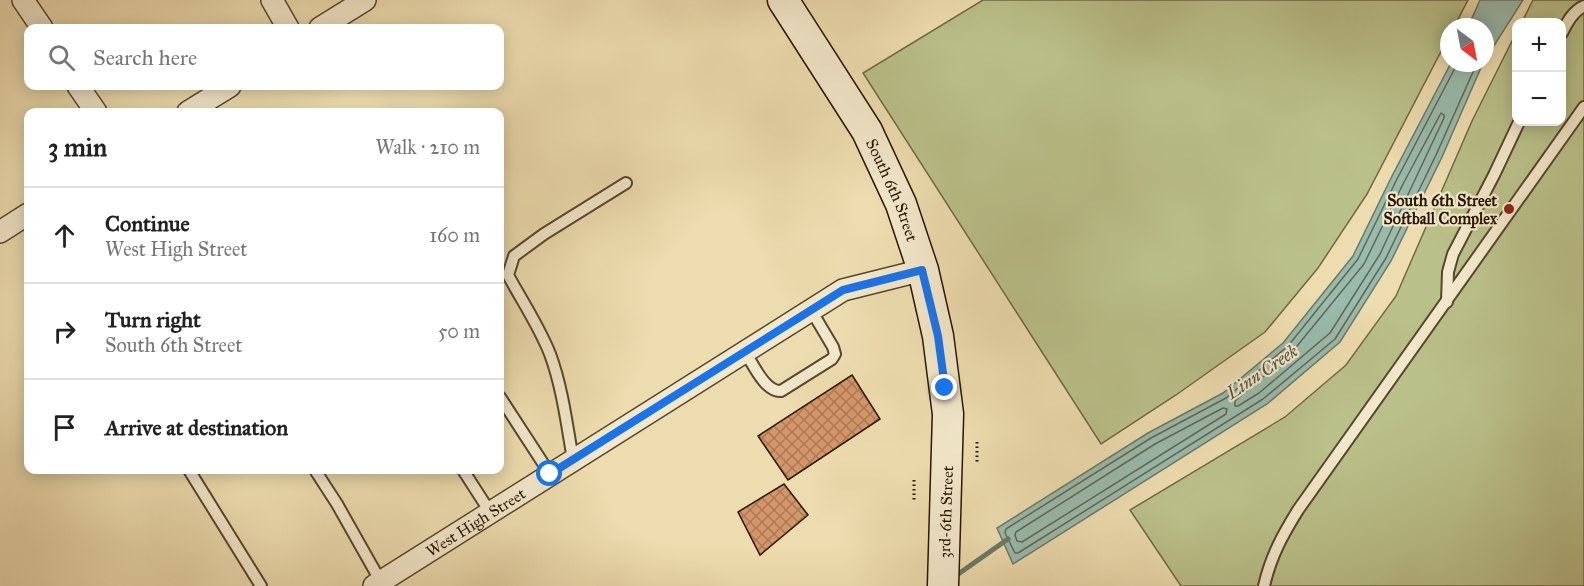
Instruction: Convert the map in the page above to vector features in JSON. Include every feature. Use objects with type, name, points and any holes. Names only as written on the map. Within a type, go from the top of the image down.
[{"type":"main road","name":"South 6th Street","points":[[783,0],[867,132],[901,204],[922,270],[938,336],[948,414],[963,441]]},
{"type":"main road","name":"3rd-6th Street","points":[[943,586],[963,441]]},
{"type":"street","points":[[23,0],[39,24]]},
{"type":"street","points":[[272,0],[286,24]]},
{"type":"street","points":[[326,24],[365,0]]},
{"type":"street","points":[[81,90],[93,108]]},
{"type":"street","points":[[194,108],[224,90]]},
{"type":"street","points":[[0,232],[24,217]]},
{"type":"street","name":"West High Street","points":[[377,584],[843,290],[922,270]]},
{"type":"lane","points":[[1566,24],[1578,8],[1584,6]]},
{"type":"lane","points":[[1264,586],[1280,540],[1298,510],[1584,107]]},
{"type":"lane","points":[[1447,302],[1453,254],[1518,126]]},
{"type":"lane","points":[[573,460],[564,406],[550,355],[508,275],[514,256],[544,234],[626,183]]},
{"type":"lane","points":[[744,352],[768,386],[774,391],[781,391],[832,359],[835,354],[811,310]]},
{"type":"lane","points":[[504,403],[550,474]]},
{"type":"lane","points":[[191,474],[261,586]]},
{"type":"lane","points":[[318,474],[337,504],[377,584]]},
{"type":"lane","points":[[466,474],[490,512]]},
{"type":"path","points":[[963,441],[977,463]]},
{"type":"path","points":[[914,480],[914,502]]},
{"type":"green space","points":[[983,0],[1468,0],[1459,18],[1440,18],[1440,53],[1367,194],[1318,268],[1265,332],[1176,395],[1101,444],[863,73]]},
{"type":"green space","name":"South 6th Street Softball Complex","points":[[1533,0],[1584,0],[1584,586],[1181,586],[1130,510],[1285,417],[1346,365],[1396,296],[1472,121],[1512,41],[1512,126],[1566,126],[1566,18],[1524,18]]},
{"type":"water","points":[[1480,0],[1523,0],[1494,46],[1494,18],[1472,18]]},
{"type":"water","points":[[1446,72],[1479,72],[1442,157],[1391,261],[1340,342],[1267,404],[1013,564],[997,528],[1148,433],[1223,393],[1283,343],[1353,256]]},
{"type":"building","points":[[852,375],[880,419],[788,480],[758,436]]},
{"type":"building","points":[[784,484],[808,515],[760,555],[738,512]]},
{"type":"waterway","name":"Linn Creek","points":[[954,577],[1008,539]]},
{"type":"place","name":"South 6th Street Softball Complex","points":[[1509,209]]},
{"type":"route","points":[[550,474],[843,290],[922,270],[938,336],[945,388]]}]
